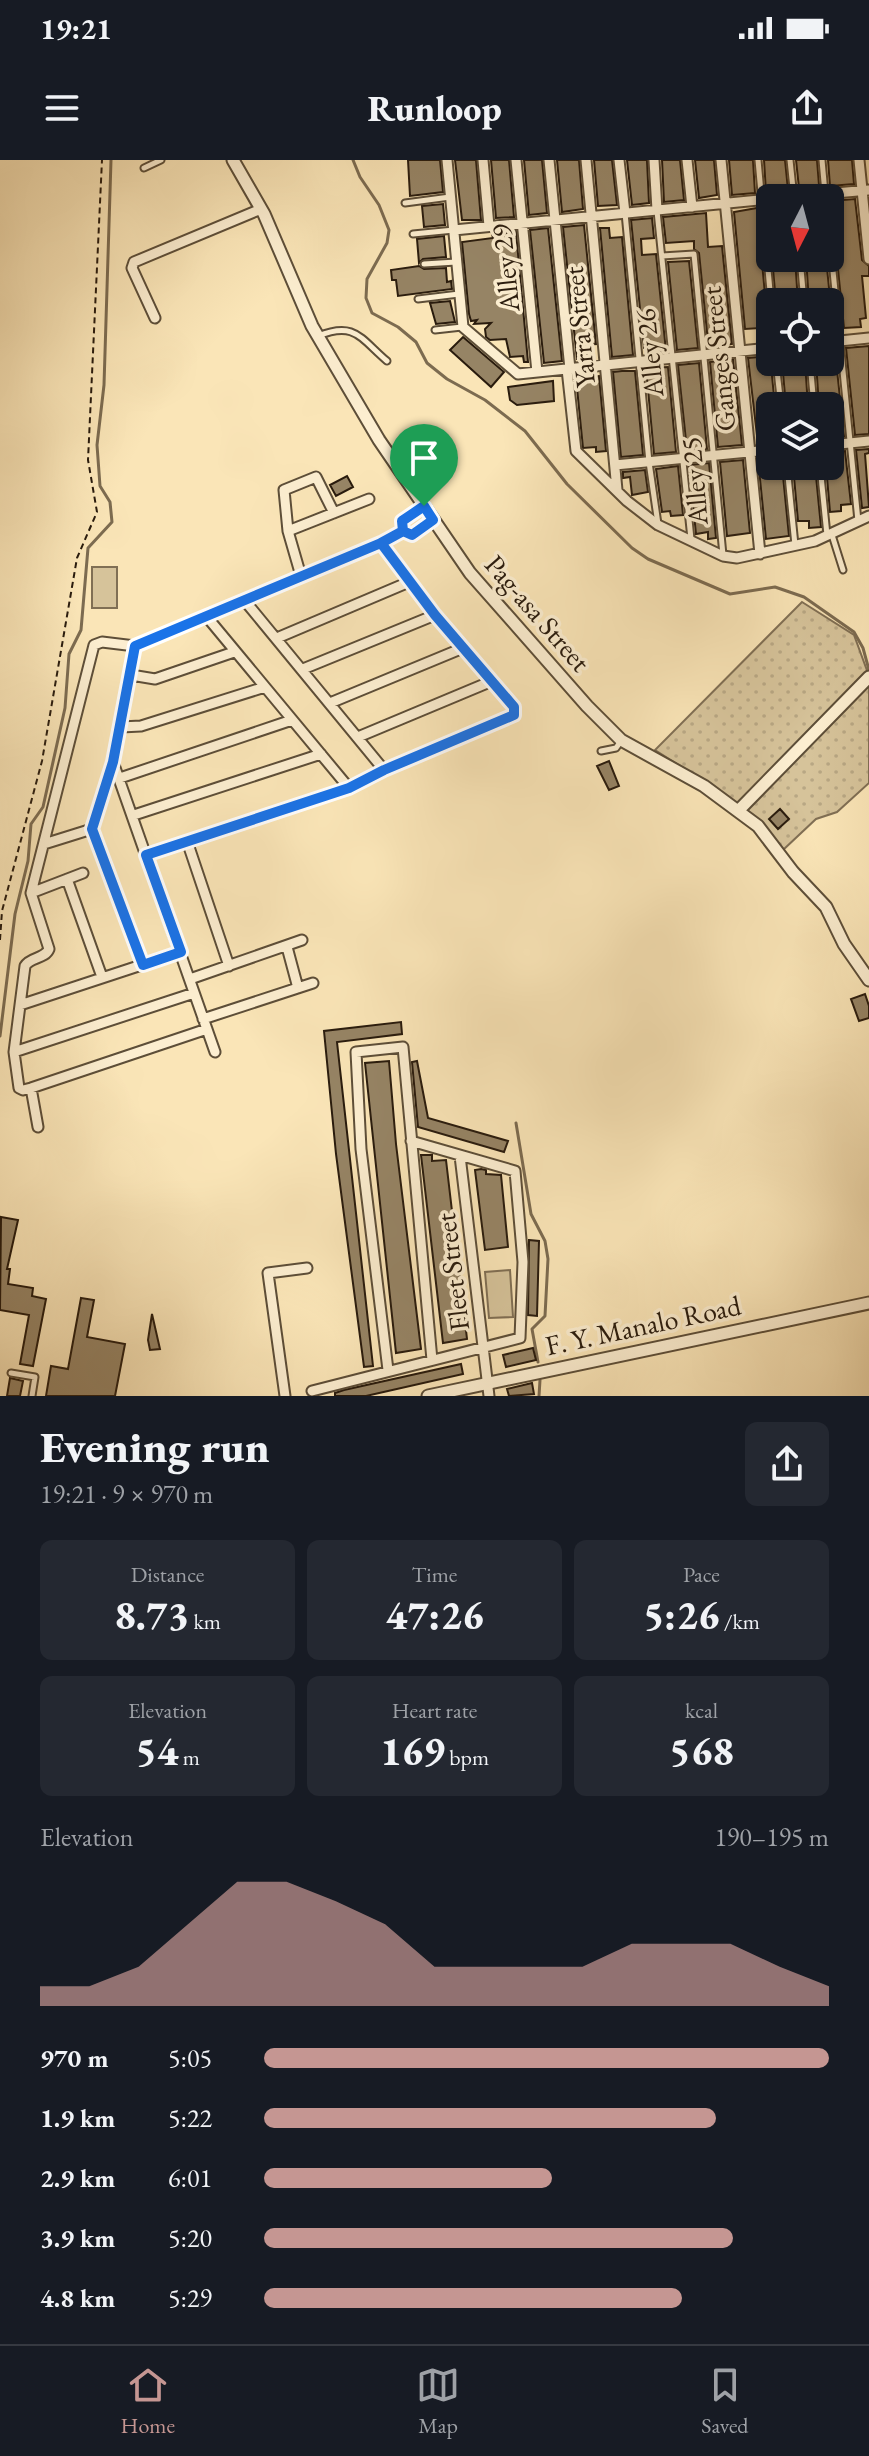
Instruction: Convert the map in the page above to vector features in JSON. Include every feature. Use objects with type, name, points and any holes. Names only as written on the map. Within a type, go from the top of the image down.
[{"type":"street","name":"Pag-asa Street","points":[[233,160],[261,209],[318,336],[379,440],[470,573],[587,706],[621,740],[704,786],[758,826],[793,872],[826,907],[844,944],[869,980]]},
{"type":"street","points":[[447,160],[463,327],[518,374],[756,349]]},
{"type":"street","points":[[483,160],[489,226]]},
{"type":"street","name":"Alley 29","points":[[516,160],[537,372]]},
{"type":"street","points":[[549,160],[576,451],[658,525],[723,556],[737,558],[795,546],[829,535],[869,516]]},
{"type":"street","name":"Yarra Street","points":[[586,160],[617,490]]},
{"type":"street","points":[[619,160],[625,213]]},
{"type":"street","name":"Alley 26","points":[[654,160],[657,210]]},
{"type":"street","points":[[687,160],[692,207]]},
{"type":"street","name":"Ganges Street","points":[[721,160],[760,554]]},
{"type":"street","points":[[859,160],[866,190],[869,259]]},
{"type":"street","points":[[844,193],[866,190]]},
{"type":"street","points":[[454,230],[756,200]]},
{"type":"street","points":[[155,318],[132,264],[261,209]]},
{"type":"street","points":[[844,340],[869,338]]},
{"type":"street","points":[[844,444],[869,441]]},
{"type":"street","points":[[615,465],[756,451]]},
{"type":"street","points":[[301,576],[288,531],[284,490],[313,477],[318,479],[334,513]]},
{"type":"street","points":[[288,531],[369,499]]},
{"type":"street","points":[[403,531],[402,521],[424,506]]},
{"type":"street","points":[[403,531],[412,535],[433,520]]},
{"type":"street","points":[[313,983],[31,1088],[19,1088],[14,1052],[25,966],[49,949],[31,893],[94,645],[102,642],[135,646],[403,531]]},
{"type":"street","points":[[146,855],[349,788],[384,770],[513,717],[514,707],[435,615],[381,543]]},
{"type":"street","points":[[277,638],[409,582]]},
{"type":"street","points":[[245,601],[384,770]]},
{"type":"street","points":[[303,669],[435,615]]},
{"type":"street","points":[[207,617],[349,788]]},
{"type":"street","points":[[135,646],[113,762],[92,829],[143,965]]},
{"type":"street","points":[[330,703],[463,648]]},
{"type":"street","points":[[131,675],[155,679],[234,652]]},
{"type":"street","points":[[358,737],[492,681]]},
{"type":"street","points":[[738,811],[865,681]]},
{"type":"street","points":[[121,727],[141,726],[265,687]]},
{"type":"street","points":[[120,778],[292,720]]},
{"type":"street","points":[[134,815],[321,754]]},
{"type":"street","points":[[113,762],[215,1052]]},
{"type":"street","points":[[44,844],[92,829]]},
{"type":"street","points":[[187,841],[229,966]]},
{"type":"street","points":[[31,893],[83,873]]},
{"type":"street","points":[[67,879],[102,977]]},
{"type":"street","points":[[190,979],[302,940]]},
{"type":"street","points":[[287,947],[298,988]]},
{"type":"street","points":[[20,1005],[181,952]]},
{"type":"street","points":[[14,1052],[194,993]]},
{"type":"street","points":[[388,1370],[361,1149],[356,1052],[403,1047],[432,1360]]},
{"type":"street","points":[[31,1088],[38,1127]]},
{"type":"street","points":[[312,1391],[520,1338],[524,1267],[515,1171],[411,1141]]},
{"type":"street","name":"Fleet Street","points":[[460,1156],[489,1396]]},
{"type":"street","points":[[285,1396],[268,1273],[307,1268]]},
{"type":"street","name":"F. Y. Manalo Road","points":[[428,1396],[869,1303]]},
{"type":"lane","points":[[144,168],[161,160]]},
{"type":"lane","points":[[758,160],[763,184]]},
{"type":"lane","points":[[790,160],[793,184]]},
{"type":"lane","points":[[822,160],[824,184]]},
{"type":"lane","points":[[405,203],[451,197]]},
{"type":"lane","name":"Alley 26","points":[[657,210],[691,541]]},
{"type":"lane","points":[[625,213],[658,525]]},
{"type":"lane","points":[[413,234],[454,230]]},
{"type":"lane","name":"Alley 25","points":[[662,256],[694,254],[723,556]]},
{"type":"lane","points":[[424,264],[457,262]]},
{"type":"lane","points":[[418,299],[460,294]]},
{"type":"lane","points":[[435,330],[463,327]]},
{"type":"lane","points":[[318,336],[342,328],[351,330],[387,361]]},
{"type":"lane","points":[[840,376],[851,443],[858,522]]},
{"type":"lane","points":[[788,480],[795,546]]},
{"type":"lane","points":[[822,480],[829,535],[843,570]]},
{"type":"lane","points":[[601,751],[616,748],[621,740]]},
{"type":"lane","points":[[11,1373],[35,1377],[32,1396]]},
{"type":"path","points":[[0,940],[2,911],[42,761],[77,558],[97,512],[88,460],[102,160]]},
{"type":"shaded area","points":[[92,567],[117,567],[117,608],[92,608]]},
{"type":"shaded area","points":[[802,602],[854,635],[869,676],[869,783],[837,812],[816,819],[783,850],[739,808],[655,750]]},
{"type":"shaded area","points":[[510,1270],[513,1317],[489,1318],[485,1272]]},
{"type":"building","points":[[408,160],[440,160],[443,192],[410,196]]},
{"type":"building","points":[[455,160],[476,160],[481,220],[462,220]]},
{"type":"building","points":[[491,160],[509,160],[514,217],[496,218]]},
{"type":"building","points":[[524,160],[542,160],[547,213],[529,215]]},
{"type":"building","points":[[557,160],[579,160],[583,209],[562,212]]},
{"type":"building","points":[[594,160],[612,160],[617,205],[598,206]]},
{"type":"building","points":[[627,160],[647,160],[649,203],[632,205]]},
{"type":"building","points":[[662,160],[680,160],[684,200],[664,202]]},
{"type":"building","points":[[695,160],[714,160],[717,195],[699,198]]},
{"type":"building","points":[[729,160],[753,160],[755,193],[732,195]]},
{"type":"building","points":[[764,160],[785,160],[787,184],[766,184]]},
{"type":"building","points":[[796,160],[817,160],[819,184],[799,184]]},
{"type":"building","points":[[828,160],[852,160],[854,184],[830,184]]},
{"type":"building","points":[[855,199],[862,260],[869,266],[869,276],[862,276],[866,318],[860,319],[861,327],[844,328],[844,288],[840,288],[838,272],[844,272],[844,200]]},
{"type":"building","points":[[443,204],[445,225],[424,227],[422,206]]},
{"type":"building","points":[[756,208],[756,272],[763,272],[764,288],[756,288],[756,328],[745,329],[734,212]]},
{"type":"building","points":[[706,213],[708,247],[722,246],[732,344],[720,346],[719,342],[708,342],[699,253],[694,249],[694,241],[666,243],[663,217]]},
{"type":"building","points":[[652,218],[654,238],[641,239],[642,255],[656,254],[666,351],[655,352],[655,348],[644,348],[631,220]]},
{"type":"building","points":[[584,225],[596,344],[586,345],[587,358],[577,359],[563,227]]},
{"type":"building","points":[[548,228],[562,361],[544,363],[530,230]]},
{"type":"building","points":[[600,228],[609,228],[610,238],[622,237],[633,355],[612,357]]},
{"type":"building","points":[[516,232],[528,362],[524,362],[523,356],[510,357],[506,339],[490,340],[486,337],[485,329],[491,323],[474,324],[477,320],[471,321],[462,242],[493,238],[492,234]]},
{"type":"building","points":[[444,236],[446,257],[423,259],[419,263],[417,239]]},
{"type":"building","points":[[689,261],[698,348],[677,350],[668,262]]},
{"type":"building","points":[[419,266],[424,269],[446,268],[447,282],[451,281],[452,289],[398,296],[391,270]]},
{"type":"building","points":[[773,272],[796,272],[797,288],[775,288]]},
{"type":"building","points":[[807,272],[827,272],[829,288],[808,288]]},
{"type":"building","points":[[450,301],[455,322],[436,324],[430,303]]},
{"type":"building","points":[[463,337],[504,372],[491,387],[450,350]]},
{"type":"building","points":[[869,346],[869,434],[855,435],[846,348]]},
{"type":"building","points":[[756,357],[756,376],[772,376],[774,392],[756,392],[756,427],[748,358]]},
{"type":"building","points":[[733,359],[742,445],[718,447],[710,362]]},
{"type":"building","points":[[699,363],[707,449],[687,450],[678,365]]},
{"type":"building","points":[[668,367],[676,452],[654,454],[646,368]]},
{"type":"building","points":[[635,371],[643,455],[621,457],[613,372]]},
{"type":"building","points":[[599,376],[606,451],[596,452],[596,447],[583,448],[576,378]]},
{"type":"building","points":[[783,376],[806,376],[807,392],[785,392]]},
{"type":"building","points":[[817,376],[838,376],[839,392],[818,392]]},
{"type":"building","points":[[553,381],[554,401],[517,405],[510,400],[508,387]]},
{"type":"building","points":[[869,449],[869,453],[865,454],[869,507],[862,508],[856,450]]},
{"type":"building","points":[[844,451],[851,504],[841,505],[841,511],[830,512],[827,480],[844,480]]},
{"type":"building","points":[[743,460],[750,533],[727,536],[720,462]]},
{"type":"building","points":[[709,463],[716,538],[708,539],[708,532],[696,534],[689,465]]},
{"type":"building","points":[[678,466],[683,515],[671,516],[670,511],[662,512],[656,469]]},
{"type":"building","points":[[645,470],[648,492],[632,495],[630,477],[623,478],[623,472]]},
{"type":"building","points":[[347,476],[353,487],[336,496],[330,485]]},
{"type":"building","points":[[760,480],[783,480],[789,536],[766,539]]},
{"type":"building","points":[[794,480],[816,480],[821,527],[809,528],[809,521],[798,521]]},
{"type":"building","points":[[609,761],[619,786],[609,790],[597,766]]},
{"type":"building","points":[[780,809],[789,819],[778,829],[769,819]]},
{"type":"building","points":[[865,994],[869,1018],[859,1021],[851,999]]},
{"type":"building","points":[[401,1022],[402,1034],[337,1042],[373,1366],[364,1367],[336,1154],[324,1031]]},
{"type":"building","points":[[389,1061],[421,1349],[396,1353],[365,1063]]},
{"type":"building","points":[[417,1061],[428,1118],[508,1141],[504,1152],[418,1127],[412,1062]]},
{"type":"building","points":[[421,1155],[432,1155],[432,1161],[446,1160],[467,1339],[443,1343]]},
{"type":"building","points":[[475,1170],[486,1170],[486,1174],[501,1175],[508,1247],[485,1250]]},
{"type":"building","points":[[1,1217],[18,1220],[7,1269],[10,1269],[8,1284],[33,1288],[32,1296],[46,1299],[33,1366],[20,1364],[29,1315],[0,1310]]},
{"type":"building","points":[[529,1240],[539,1241],[537,1316],[528,1315]]},
{"type":"building","points":[[81,1298],[94,1300],[87,1337],[125,1344],[115,1396],[46,1396],[51,1366],[68,1369]]},
{"type":"building","points":[[152,1314],[160,1349],[150,1350],[148,1340]]},
{"type":"building","points":[[533,1348],[536,1360],[506,1367],[503,1355]]},
{"type":"building","points":[[461,1364],[463,1374],[366,1396],[335,1396],[335,1393],[344,1390]]},
{"type":"building","points":[[10,1378],[23,1381],[20,1396],[7,1396]]},
{"type":"building","points":[[532,1383],[534,1394],[509,1396],[507,1389]]},
{"type":"waterway","points":[[0,1036],[15,914],[28,861],[31,824],[43,807],[65,708],[69,654],[81,630],[88,548],[112,522],[110,502],[100,486],[97,445],[104,385],[111,160]]},
{"type":"waterway","points":[[353,160],[360,177],[379,205],[389,230],[387,243],[367,279],[366,298],[372,313],[398,327],[416,342],[427,363],[447,379],[485,400],[525,431],[567,484],[632,548],[648,559],[730,594],[775,587],[804,597],[854,632],[863,648],[869,670]]},
{"type":"waterway","points":[[516,1123],[531,1214],[545,1241],[548,1259],[545,1316],[532,1329],[538,1362]]},
{"type":"waterway","points":[[539,1396],[540,1380]]},
{"type":"route","points":[[424,506],[402,521],[403,531],[381,543],[135,646],[113,762],[92,829],[143,965],[181,952],[146,855],[349,788],[515,714],[514,707],[435,615],[381,543],[403,531],[406,535],[412,535],[433,520],[424,506]]}]
